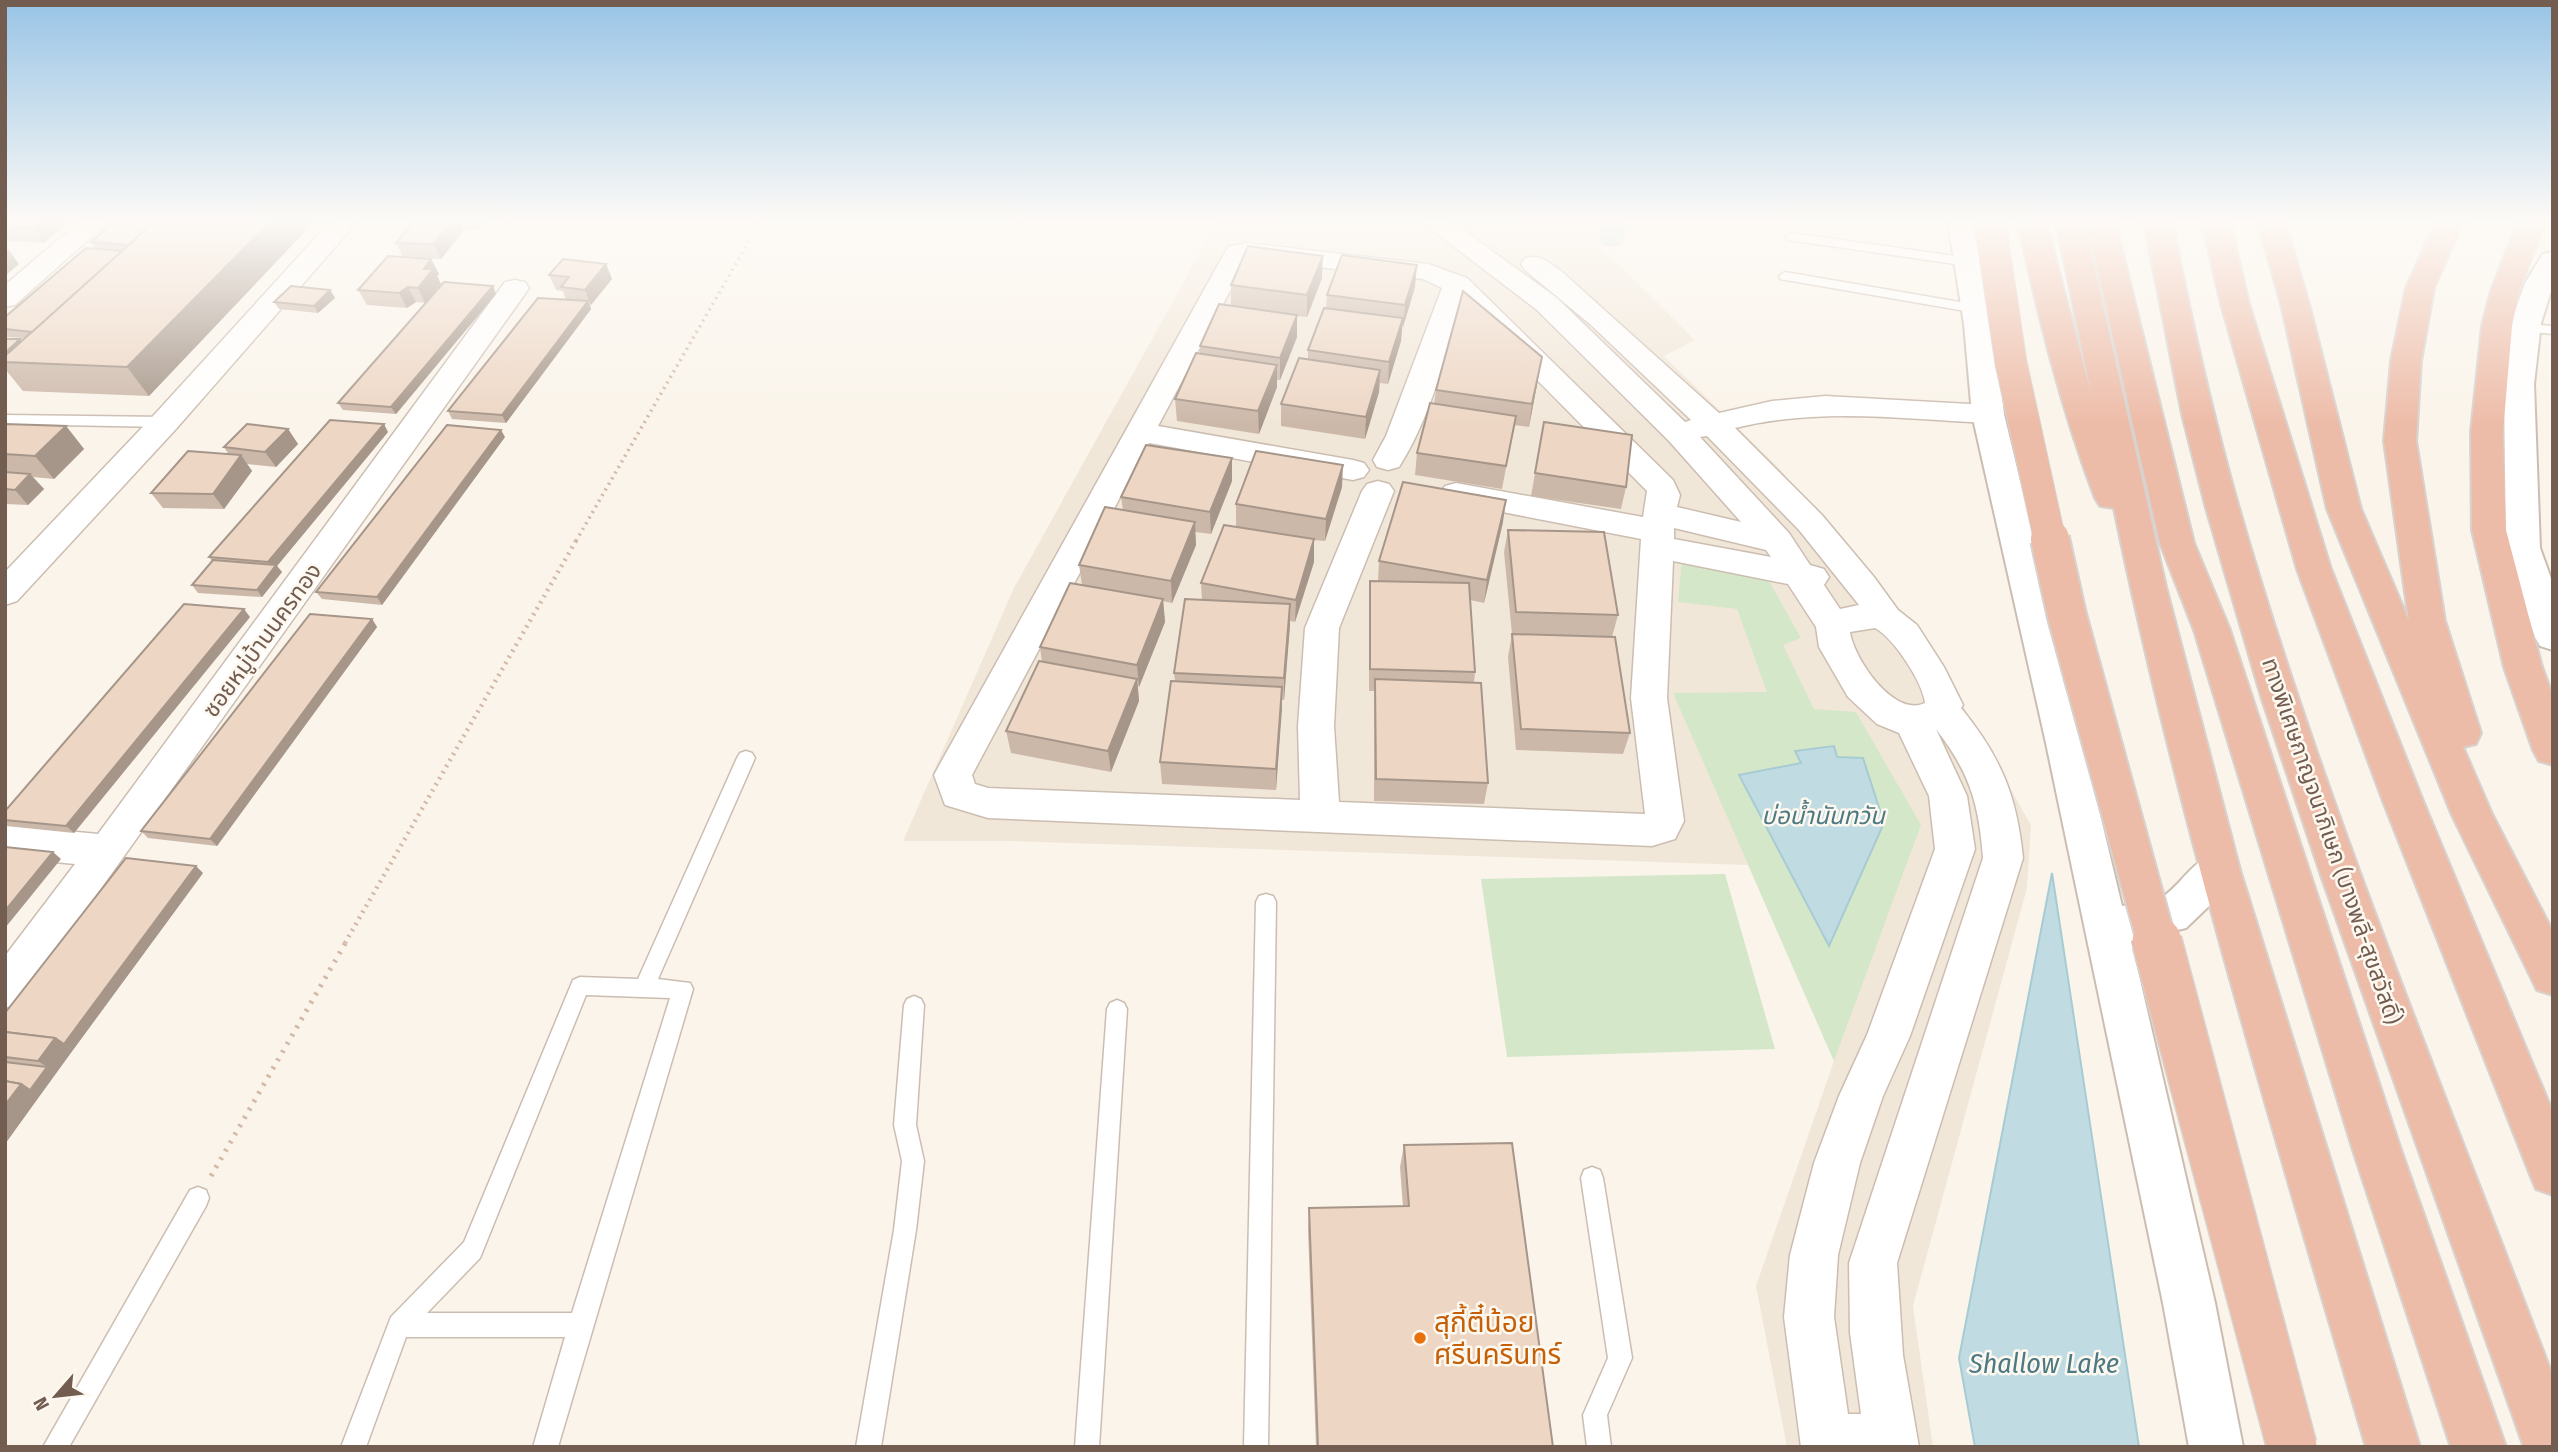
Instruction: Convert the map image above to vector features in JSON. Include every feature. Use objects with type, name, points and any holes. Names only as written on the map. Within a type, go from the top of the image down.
[{"type":"highway","points":[[2000,290],[2011,363],[2067,616],[2206,1119],[2292,1447]]},
{"type":"highway","points":[[2048,290],[2091,447],[2148,587]]},
{"type":"highway","points":[[2084,290],[2148,587],[2219,870],[2393,1447]]},
{"type":"highway","points":[[2117,290],[2177,543],[2212,630],[2377,1150],[2479,1447]]},
{"type":"highway","name":"ทางพิเศษกาญจนาภิเษก (บางพลี-สุขสวัสดิ์)","points":[[2169,290],[2241,576],[2309,786],[2552,1447]]},
{"type":"highway","points":[[2232,290],[2314,569],[2408,814],[2553,1172]]},
{"type":"highway","points":[[2291,290],[2344,509],[2472,815],[2553,976]]},
{"type":"highway","points":[[2420,290],[2406,362],[2400,441],[2427,621],[2453,711],[2553,966]]},
{"type":"highway","points":[[2505,290],[2497,326],[2487,432],[2489,530],[2523,667],[2553,750]]},
{"type":"street","points":[[5,593],[165,422],[283,290]]},
{"type":"street","name":"ซอยหมู่บ้านนครทอง","points":[[5,989],[108,851],[514,290]]},
{"type":"street","points":[[1217,290],[953,775],[959,794],[988,803],[1652,830],[1661,828],[1665,821],[1649,698],[1658,531],[1664,495],[1662,487],[1656,478],[1463,290]]},
{"type":"street","points":[[1320,817],[1316,726],[1322,628],[1393,479],[1401,436],[1455,290]]},
{"type":"street","points":[[1528,290],[1547,304],[1680,434],[1777,541],[1833,626],[1831,639],[1865,696],[1890,714],[1927,715],[1945,705],[1902,630],[1885,617],[1840,556],[1713,424],[1570,290]]},
{"type":"street","points":[[1973,290],[1988,414],[2189,1303],[2216,1447]]},
{"type":"street","points":[[2537,290],[2526,323],[2540,329],[2519,384],[2523,548],[2553,637]]},
{"type":"street","points":[[1680,434],[1772,410],[1825,405],[1988,414]]},
{"type":"street","points":[[1140,432],[1658,531],[1801,575],[1861,583]]},
{"type":"street","points":[[1658,531],[1777,541]]},
{"type":"street","points":[[1833,626],[1847,619],[1885,617]]},
{"type":"street","points":[[1927,715],[1973,748],[1992,785],[2000,815],[2003,858],[1873,1263],[1871,1311],[1876,1361],[1892,1444],[1827,1443],[1809,1317],[1814,1255],[1837,1163],[1861,1096],[1888,1036],[1955,849],[1955,819],[1927,715]]},
{"type":"street","points":[[5,841],[108,851]]},
{"type":"street","points":[[2106,928],[2171,915],[2219,870]]},
{"type":"lane","points":[[1865,290],[1976,309]]},
{"type":"lane","points":[[5,419],[165,422]]},
{"type":"lane","points":[[644,988],[746,758]]},
{"type":"lane","points":[[1256,1447],[1266,902]]},
{"type":"lane","points":[[353,1447],[400,1325],[472,1250],[580,986],[683,989],[545,1447]]},
{"type":"lane","points":[[868,1447],[905,1230],[913,1161],[905,1125],[914,1005]]},
{"type":"lane","points":[[1087,1447],[1117,1009]]},
{"type":"lane","points":[[1592,1178],[1620,1358],[1595,1415],[1599,1447]]},
{"type":"lane","points":[[55,1447],[198,1198]]},
{"type":"lane","points":[[400,1325],[580,1325]]},
{"type":"path","points":[[198,1198],[721,290]]},
{"type":"shaded area","points":[[1179,290],[1644,290],[1695,340],[1664,356],[1780,469],[1953,688],[2031,825],[2027,888],[1913,1306],[1933,1447],[1787,1447],[1756,1286],[1834,1061],[1748,865],[1011,841],[903,841],[1014,588]]},
{"type":"green space","points":[[1682,559],[1769,581],[1801,638],[1783,645],[1814,709],[1856,712],[1921,825],[1834,1061],[1673,693],[1767,692],[1737,609],[1678,602]]},
{"type":"green space","points":[[1725,874],[1775,1049],[1507,1057],[1481,879]]},
{"type":"water","name":"บ่อน้ำนันทวัน","points":[[1834,746],[1837,757],[1863,758],[1884,823],[1829,946],[1739,775],[1801,763],[1795,751]]},
{"type":"water","name":"Shallow Lake","points":[[2052,873],[2139,1447],[1975,1447],[1959,1358]]},
{"type":"building","points":[[37,290],[79,290],[32,332],[5,329],[5,317]]},
{"type":"building","points":[[79,290],[203,290],[127,367],[5,362],[5,356]]},
{"type":"building","points":[[287,290],[330,290],[314,306],[274,302]]},
{"type":"building","points":[[358,290],[404,290],[399,293]]},
{"type":"building","points":[[437,290],[490,290],[391,407],[338,403]]},
{"type":"building","points":[[1267,290],[1309,290],[1307,295]]},
{"type":"building","points":[[1329,290],[1410,290],[1405,305],[1327,295]]},
{"type":"building","points":[[1463,291],[1542,357],[1532,404],[1436,390]]},
{"type":"building","points":[[538,298],[588,301],[502,415],[448,411]]},
{"type":"building","points":[[1219,304],[1297,315],[1280,358],[1200,346]]},
{"type":"building","points":[[1324,308],[1403,318],[1389,362],[1308,350]]},
{"type":"building","points":[[5,339],[20,339],[5,353]]},
{"type":"building","points":[[1196,353],[1277,365],[1258,411],[1175,399]]},
{"type":"building","points":[[1299,358],[1380,370],[1366,417],[1281,404]]},
{"type":"building","points":[[1430,403],[1516,416],[1506,466],[1417,453]]},
{"type":"building","points":[[330,420],[384,424],[268,562],[209,557]]},
{"type":"building","points":[[1544,422],[1632,435],[1626,487],[1535,473]]},
{"type":"building","points":[[5,424],[66,426],[35,456],[5,454]]},
{"type":"building","points":[[247,424],[288,429],[265,452],[224,447]]},
{"type":"building","points":[[447,425],[501,430],[377,597],[316,592]]},
{"type":"building","points":[[1146,445],[1232,458],[1210,512],[1121,497]]},
{"type":"building","points":[[188,451],[241,455],[213,494],[151,493]]},
{"type":"building","points":[[1256,451],[1343,465],[1326,519],[1236,504]]},
{"type":"building","points":[[5,472],[30,474],[15,490],[5,489]]},
{"type":"building","points":[[1403,482],[1506,500],[1487,580],[1379,561]]},
{"type":"building","points":[[1105,507],[1195,522],[1171,581],[1079,565]]},
{"type":"building","points":[[1224,525],[1314,539],[1296,600],[1201,583]]},
{"type":"building","points":[[1508,530],[1604,532],[1618,615],[1516,612]]},
{"type":"building","points":[[213,560],[276,565],[257,590],[192,585]]},
{"type":"building","points":[[1370,581],[1469,583],[1475,672],[1370,669]]},
{"type":"building","points":[[1070,583],[1163,599],[1137,665],[1040,647]]},
{"type":"building","points":[[1185,599],[1290,604],[1284,678],[1174,673]]},
{"type":"building","points":[[184,604],[244,609],[66,826],[5,820],[5,811]]},
{"type":"building","points":[[310,614],[372,619],[210,839],[141,831]]},
{"type":"building","points":[[1512,634],[1615,637],[1630,733],[1521,729]]},
{"type":"building","points":[[1039,661],[1137,679],[1108,751],[1006,731]]},
{"type":"building","points":[[1375,679],[1481,683],[1488,783],[1376,779]]},
{"type":"building","points":[[1171,681],[1282,687],[1276,769],[1160,762]]},
{"type":"building","points":[[5,847],[53,852],[5,911]]},
{"type":"building","points":[[126,858],[196,866],[64,1044],[55,1038],[5,1032],[5,1013]]},
{"type":"building","points":[[5,1032],[55,1038],[38,1061],[5,1057]]},
{"type":"building","points":[[5,1062],[47,1067],[30,1090],[21,1084],[5,1081]]},
{"type":"building","points":[[5,1081],[21,1084],[5,1105]]},
{"type":"building","name":"สุกี้ตี๋น้อย ศรีนครินทร์","points":[[1512,1143],[1553,1447],[1318,1447],[1309,1208],[1409,1206],[1404,1145]]},
{"type":"place","name":"สุกี้ตี๋น้อย ศรีนครินทร์","points":[[1420,1338]]}]
